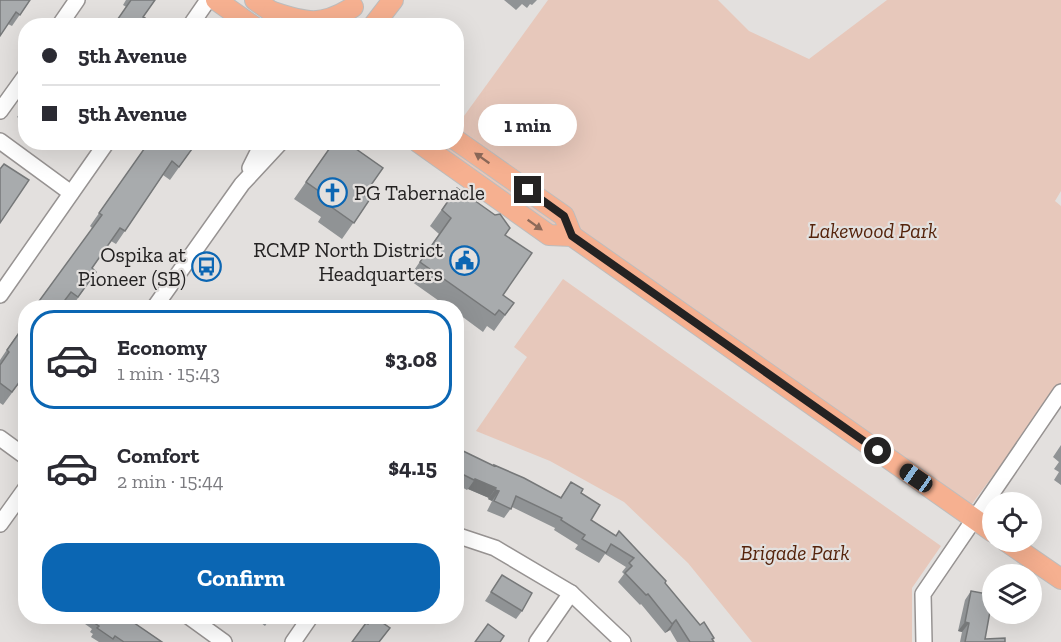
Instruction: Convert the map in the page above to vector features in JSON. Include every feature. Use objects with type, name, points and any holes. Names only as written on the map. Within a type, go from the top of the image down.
[{"type":"main road","points":[[216,0],[242,18]]},
{"type":"main road","points":[[255,0],[281,18]]},
{"type":"main road","points":[[379,18],[393,0]]},
{"type":"main road","points":[[332,18],[356,4]]},
{"type":"main road","points":[[346,18],[356,4]]},
{"type":"main road","points":[[273,12],[293,18]]},
{"type":"main road","points":[[464,146],[564,216],[572,236]]},
{"type":"main road","points":[[429,150],[549,235],[572,236],[982,524]]},
{"type":"main road","points":[[1022,552],[1061,579]]},
{"type":"street","points":[[65,18],[77,0]]},
{"type":"street","points":[[196,18],[208,0]]},
{"type":"street","points":[[0,111],[18,86]]},
{"type":"street","points":[[0,141],[71,193]]},
{"type":"street","points":[[0,295],[101,150]]},
{"type":"street","points":[[242,184],[259,150]]},
{"type":"street","points":[[160,300],[242,184],[274,150]]},
{"type":"street","points":[[924,642],[923,594],[1061,392]]},
{"type":"street","points":[[0,438],[18,451]]},
{"type":"street","points":[[0,524],[18,502]]},
{"type":"street","points":[[464,537],[495,548],[572,592],[623,642]]},
{"type":"street","points":[[537,642],[572,592]]},
{"type":"street","points":[[199,624],[224,642]]},
{"type":"street","points":[[293,642],[305,624]]},
{"type":"green space","name":"Lakewood Park","points":[[548,0],[718,0],[749,31],[809,59],[887,0],[1061,0],[1061,191],[1055,201],[1061,206],[1061,384],[963,516],[441,150],[464,150],[464,116]]},
{"type":"green space","name":"Brigade Park","points":[[563,279],[941,546],[912,588],[912,642],[752,642],[688,563],[624,502],[550,461],[476,431],[527,357],[514,347]]},
{"type":"building","points":[[0,0],[30,0],[20,15],[16,12],[0,36]]},
{"type":"building","points":[[131,0],[155,0],[143,17],[145,18],[119,18]]},
{"type":"building","points":[[143,150],[191,150],[179,167],[172,161],[125,231],[120,228],[92,268],[96,272],[78,297],[71,292],[65,300],[40,300],[102,215],[99,213]]},
{"type":"building","name":"PG Tabernacle","points":[[328,150],[357,150],[383,168],[364,195],[370,199],[354,223],[330,206],[333,201],[306,182]]},
{"type":"building","points":[[4,164],[29,180],[0,223],[0,169]]},
{"type":"building","name":"RCMP North District Headquarters","points":[[457,188],[495,215],[500,214],[510,228],[505,235],[532,253],[503,295],[514,303],[505,315],[499,310],[495,315],[420,262],[451,218],[442,210]]},
{"type":"building","points":[[18,334],[18,384],[12,392],[0,383],[0,365],[9,352],[7,350]]},
{"type":"building","points":[[464,451],[524,478],[561,498],[571,482],[583,489],[581,493],[600,505],[591,520],[616,536],[619,531],[666,581],[665,583],[700,625],[704,622],[714,642],[690,642],[676,620],[672,624],[648,594],[646,595],[625,573],[632,566],[629,563],[634,558],[611,544],[606,553],[582,539],[585,535],[561,520],[562,518],[516,496],[511,509],[494,501],[499,491],[464,475]]},
{"type":"building","points":[[502,575],[532,593],[522,611],[491,592]]},
{"type":"building","points":[[971,591],[982,593],[982,624],[988,624],[985,639],[1005,638],[1005,642],[965,642],[969,623],[965,622]]},
{"type":"building","points":[[96,624],[136,624],[162,642],[124,642],[115,636],[113,639],[97,628],[99,626]]},
{"type":"building","points":[[365,624],[384,624],[390,628],[379,642],[352,642]]},
{"type":"building","points":[[488,624],[504,636],[500,642],[475,642]]},
{"type":"place","name":"PG Tabernacle","points":[[333,192]]},
{"type":"place","name":"RCMP North District Headquarters","points":[[464,261]]},
{"type":"place","name":"Ospika at Pioneer (SB)","points":[[207,266]]},
{"type":"route","points":[[528,190],[564,216],[572,236],[878,451]]}]
